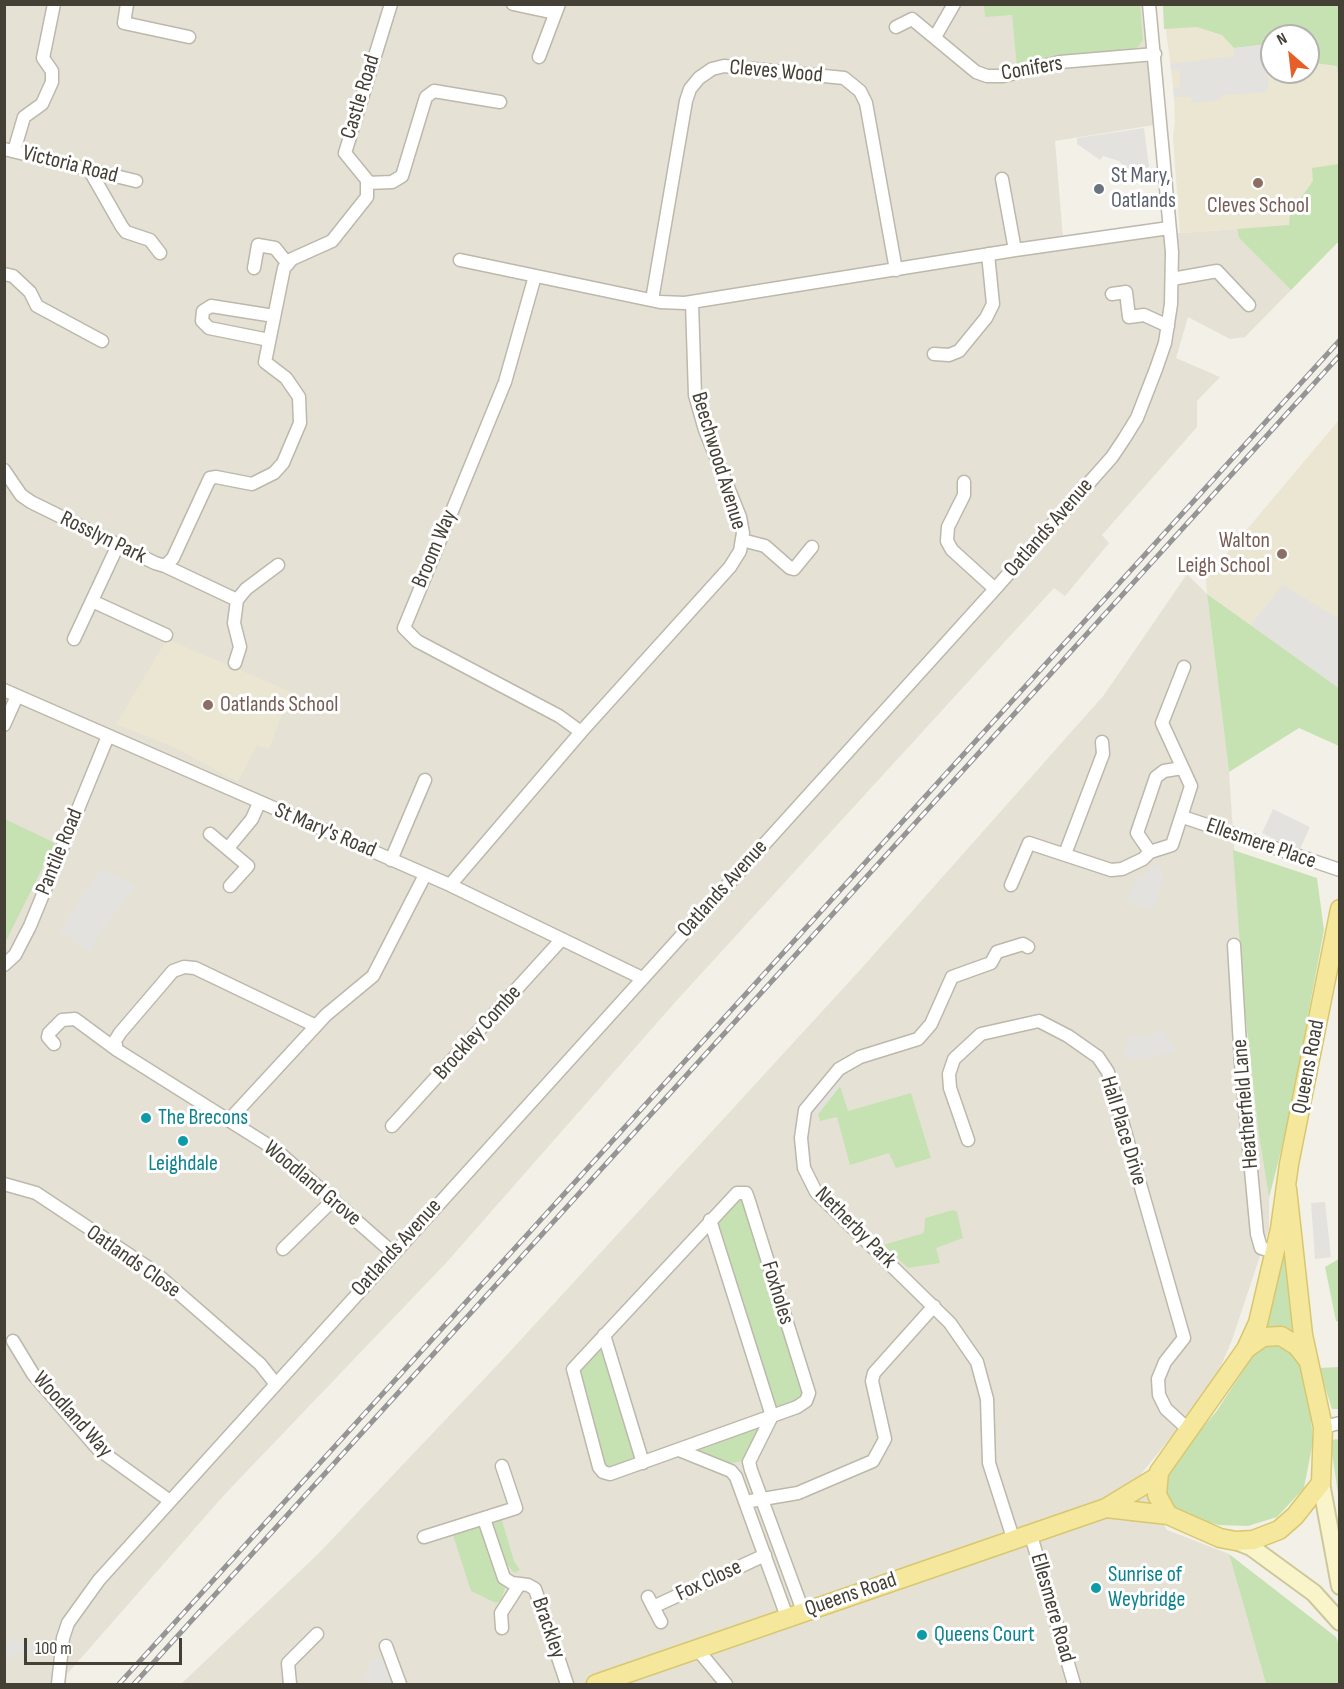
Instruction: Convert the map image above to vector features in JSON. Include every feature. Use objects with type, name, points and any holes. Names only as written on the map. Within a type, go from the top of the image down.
[{"type":"main road","name":"Queens Road","points":[[1246,1349],[1258,1323],[1275,1252],[1287,1189],[1289,1164],[1340,909]]},
{"type":"main road","name":"Queens Road","points":[[1287,1189],[1308,1360]]},
{"type":"main road","points":[[1275,1252],[1282,1249],[1295,1255]]},
{"type":"main road","points":[[1106,1508],[1157,1477],[1246,1349],[1263,1337],[1281,1336],[1297,1346],[1308,1360],[1331,1425],[1321,1483],[1340,1586]]},
{"type":"main road","points":[[1157,1477],[1157,1496],[1168,1515]]},
{"type":"main road","points":[[1236,1541],[1253,1540],[1279,1530],[1295,1516],[1321,1483]]},
{"type":"main road","name":"Queens Road","points":[[596,1684],[1021,1535],[1106,1508]]},
{"type":"main road","points":[[1106,1508],[1168,1515],[1207,1533],[1251,1547],[1314,1593],[1340,1622]]},
{"type":"street","points":[[9,150],[24,117],[42,104],[52,82],[52,71],[43,58],[54,4]]},
{"type":"street","points":[[127,4],[124,23],[189,38]]},
{"type":"street","name":"Castle Road","points":[[367,183],[345,153],[390,4]]},
{"type":"street","points":[[513,4],[557,9],[539,57]]},
{"type":"street","points":[[935,37],[954,4]]},
{"type":"street","name":"Oatlands Avenue","points":[[58,1684],[62,1646],[68,1623],[99,1580],[995,590],[1112,457],[1124,439],[1137,418],[1165,343],[1172,279],[1155,54],[1149,4]]},
{"type":"street","name":"Conifers","points":[[896,27],[912,19],[976,72],[987,76],[1003,76],[1060,62],[1155,54]]},
{"type":"street","name":"Cleves Wood","points":[[652,300],[686,101],[690,89],[699,78],[712,69],[724,66],[844,78],[860,91],[866,103],[896,270]]},
{"type":"street","points":[[254,268],[258,245],[275,248],[288,264],[300,254],[332,241],[367,197],[367,183],[392,182],[402,176],[426,97],[434,91],[500,102]]},
{"type":"street","name":"Victoria Road","points":[[9,150],[136,182]]},
{"type":"street","points":[[90,171],[126,232],[150,240],[160,253]]},
{"type":"street","points":[[1002,179],[1015,250]]},
{"type":"street","points":[[460,260],[652,300],[692,303],[988,254],[1169,228]]},
{"type":"street","points":[[934,354],[949,355],[959,351],[986,318],[993,304],[988,254]]},
{"type":"street","name":"Rosslyn Park","points":[[4,470],[21,495],[31,502],[165,566],[172,558],[210,478],[216,477],[252,484],[263,480],[283,463],[296,435],[300,423],[299,397],[286,378],[265,362],[284,268],[288,264]]},
{"type":"street","points":[[1172,279],[1217,271],[1249,305]]},
{"type":"street","points":[[4,274],[13,276],[30,292],[37,306],[102,341]]},
{"type":"street","name":"Broom Way","points":[[535,276],[505,382],[404,628],[417,641],[560,716],[582,732]]},
{"type":"street","points":[[1112,294],[1126,292],[1129,317],[1144,315],[1168,326]]},
{"type":"street","name":"Beechwood Avenue","points":[[450,885],[582,732],[730,567],[740,551],[741,518],[705,430],[695,395],[692,303]]},
{"type":"street","points":[[268,340],[209,328],[202,321],[203,311],[211,306],[274,316]]},
{"type":"street","points":[[964,482],[964,495],[948,526],[946,541],[952,550],[995,590]]},
{"type":"street","points":[[742,540],[765,546],[790,568],[794,568],[812,547]]},
{"type":"street","points":[[74,639],[118,545]]},
{"type":"street","points":[[235,663],[240,647],[234,623],[237,600],[246,589],[278,565]]},
{"type":"street","points":[[165,566],[237,600]]},
{"type":"street","points":[[92,601],[166,635]]},
{"type":"street","name":"Ellesmere Place","points":[[1011,885],[1029,843],[1117,870],[1143,859],[1150,852],[1172,845],[1183,817],[1191,786],[1162,723],[1185,667]]},
{"type":"street","name":"St Mary's Road","points":[[4,690],[450,885],[642,978]]},
{"type":"street","points":[[4,725],[17,696]]},
{"type":"street","name":"Pantile Road","points":[[4,965],[15,955],[30,926],[108,736]]},
{"type":"street","points":[[1065,854],[1103,754],[1102,742]]},
{"type":"street","points":[[1150,852],[1137,833],[1156,777],[1164,771],[1182,768]]},
{"type":"street","points":[[391,860],[425,780]]},
{"type":"street","points":[[228,848],[252,819],[259,803]]},
{"type":"street","name":"Ellesmere Place","points":[[1183,817],[1340,870]]},
{"type":"street","points":[[210,834],[248,867],[230,886]]},
{"type":"street","points":[[229,1119],[316,1026],[373,976],[425,874]]},
{"type":"street","name":"Brockley Combe","points":[[393,1126],[561,939]]},
{"type":"street","name":"Netherby Park","points":[[1021,1535],[989,1463],[987,1399],[981,1373],[970,1348],[934,1306],[816,1192],[804,1168],[802,1123],[806,1110],[820,1090],[844,1065],[860,1057],[913,1042],[923,1036],[931,1024],[952,977],[991,963],[997,952],[1023,944],[1028,947]]},
{"type":"street","name":"Heatherfield Lane","points":[[1234,945],[1241,1064],[1257,1234],[1261,1248],[1275,1252]]},
{"type":"street","points":[[117,1050],[115,1041],[120,1033],[173,971],[184,967],[195,968],[316,1026]]},
{"type":"street","name":"Woodland Grove","points":[[54,1044],[48,1037],[49,1033],[67,1018],[75,1019],[117,1050],[276,1150],[393,1253]]},
{"type":"street","name":"Hall Place Drive","points":[[968,1140],[950,1088],[949,1074],[954,1059],[966,1045],[981,1034],[1039,1021],[1068,1036],[1098,1057],[1108,1072],[1184,1338],[1165,1362],[1158,1378],[1159,1395],[1166,1409],[1190,1431]]},
{"type":"street","name":"Oatlands Close","points":[[4,1184],[36,1194],[152,1270],[260,1364],[275,1383]]},
{"type":"street","name":"Foxholes","points":[[746,1193],[809,1393],[806,1401],[797,1407],[610,1474],[599,1467],[573,1375],[577,1364],[604,1335],[710,1220],[737,1194],[746,1193]]},
{"type":"street","points":[[283,1249],[332,1201]]},
{"type":"street","name":"Foxholes","points":[[710,1220],[772,1416]]},
{"type":"street","points":[[745,1502],[761,1497],[798,1493],[873,1461],[885,1439],[885,1428],[873,1381],[874,1374],[934,1306]]},
{"type":"street","points":[[604,1335],[643,1463]]},
{"type":"street","name":"Woodland Way","points":[[13,1341],[33,1374],[98,1449],[170,1501]]},
{"type":"street","points":[[772,1416],[749,1462],[795,1614]]},
{"type":"street","points":[[679,1450],[731,1471],[736,1477],[765,1555],[795,1614]]},
{"type":"street","points":[[424,1537],[516,1508],[502,1466]]},
{"type":"street","name":"Brackley","points":[[484,1519],[504,1578],[519,1585],[533,1586],[537,1592],[567,1684]]},
{"type":"street","name":"Ellesmere Road","points":[[1021,1535],[1074,1684]]},
{"type":"street","name":"Fox Close","points":[[661,1622],[650,1602],[765,1555]]},
{"type":"street","name":"Brackley","points":[[502,1628],[501,1613],[519,1585]]},
{"type":"street","points":[[290,1684],[288,1663],[317,1634]]},
{"type":"street","points":[[386,1646],[400,1684]]},
{"type":"street","points":[[698,1650],[726,1684]]},
{"type":"shaded area","points":[[5,5],[1143,5],[1154,125],[1055,141],[1064,250],[1180,233],[1237,229],[1239,238],[1291,290],[1245,337],[1230,339],[1188,317],[1176,358],[1220,377],[1197,401],[1197,427],[1102,535],[1109,543],[1065,596],[1054,588],[678,999],[446,1263],[225,1494],[67,1674],[66,1684],[5,1684],[4,943],[54,844],[5,819]]},
{"type":"shaded area","name":"Cleves School","points":[[1163,5],[1339,5],[1339,241],[1291,290],[1239,238],[1237,229],[1180,233],[1173,137],[1175,121]]},
{"type":"shaded area","points":[[1260,45],[1260,84],[1269,84],[1266,92],[1222,95],[1221,100],[1192,103],[1191,97],[1174,97],[1173,89],[1180,87],[1180,73],[1171,70],[1170,64],[1234,56],[1234,48]]},
{"type":"shaded area","points":[[1144,128],[1149,167],[1129,172],[1119,161],[1103,156],[1100,160],[1077,144],[1077,138]]},
{"type":"shaded area","name":"Walton Leigh School","points":[[1339,420],[1339,688],[1207,594],[1206,578]]},
{"type":"shaded area","points":[[1187,574],[1207,594],[1229,772],[1245,1012],[1259,1136],[1269,1198],[1269,1229],[1232,1340],[1213,1385],[1137,1479],[1167,1530],[1229,1554],[1266,1684],[181,1684],[319,1553],[504,1358],[860,970],[1104,695]]},
{"type":"shaded area","points":[[1283,585],[1339,619],[1339,688],[1251,625]]},
{"type":"shaded area","name":"Oatlands School","points":[[167,639],[291,692],[269,749],[257,745],[238,782],[174,747],[116,724]]},
{"type":"shaded area","points":[[1273,809],[1310,827],[1299,851],[1262,833]]},
{"type":"shaded area","points":[[1157,864],[1162,870],[1162,882],[1153,910],[1127,902],[1137,877],[1144,878],[1146,871]]},
{"type":"shaded area","points":[[102,868],[135,885],[88,951],[60,931]]},
{"type":"shaded area","points":[[1164,1030],[1168,1040],[1174,1044],[1175,1051],[1152,1057],[1126,1059],[1125,1047],[1130,1042],[1126,1039],[1128,1036],[1144,1038]]},
{"type":"shaded area","points":[[837,1076],[841,1085],[818,1114],[813,1112]]},
{"type":"shaded area","points":[[1325,1202],[1331,1257],[1315,1259],[1311,1203]]},
{"type":"shaded area","points":[[6,1638],[45,1648],[46,1656],[21,1653],[5,1660]]},
{"type":"shaded area","points":[[383,1657],[394,1684],[367,1684],[363,1674],[371,1671],[368,1663]]},
{"type":"green space","points":[[984,5],[1140,5],[1143,40],[1137,48],[1128,51],[1017,68],[1012,15],[985,17]]},
{"type":"green space","points":[[1163,5],[1339,5],[1339,81],[1337,66],[1320,64],[1320,24],[1260,24],[1260,45],[1234,48],[1222,35],[1197,27],[1164,29]]},
{"type":"green space","points":[[1339,164],[1339,241],[1291,290],[1239,238],[1237,229],[1289,225],[1290,213],[1313,181],[1312,168]]},
{"type":"green space","points":[[1207,594],[1339,688],[1339,746],[1299,728],[1229,772]]},
{"type":"green space","points":[[5,819],[55,843],[5,943]]},
{"type":"green space","points":[[1233,850],[1317,878],[1324,930],[1287,1127],[1269,1198],[1259,1136],[1245,1012]]},
{"type":"green space","points":[[840,1086],[848,1111],[911,1093],[931,1158],[896,1168],[889,1153],[850,1165],[837,1117],[820,1121],[818,1114]]},
{"type":"green space","points":[[742,1197],[807,1387],[801,1402],[776,1409],[717,1220]]},
{"type":"green space","points":[[953,1210],[957,1212],[963,1238],[936,1248],[940,1263],[908,1268],[883,1245],[924,1233],[925,1218]]},
{"type":"green space","points":[[1282,1253],[1287,1253],[1300,1339],[1262,1332]]},
{"type":"green space","points":[[1339,1259],[1339,1322],[1336,1321],[1325,1267]]},
{"type":"green space","points":[[601,1346],[637,1459],[611,1471],[604,1465],[578,1374]]},
{"type":"green space","points":[[1267,1346],[1285,1346],[1297,1357],[1309,1397],[1313,1441],[1304,1488],[1277,1517],[1248,1526],[1219,1525],[1176,1513],[1165,1502],[1167,1469],[1216,1412],[1254,1354]]},
{"type":"green space","points":[[1339,1367],[1339,1409],[1332,1409],[1319,1368]]},
{"type":"green space","points":[[762,1426],[748,1458],[742,1461],[726,1464],[699,1451],[699,1448]]},
{"type":"green space","points":[[1339,1439],[1339,1500],[1330,1440]]},
{"type":"green space","points":[[500,1514],[514,1561],[520,1570],[514,1573],[504,1560],[490,1522]]},
{"type":"green space","points":[[484,1519],[504,1578],[505,1589],[500,1601],[496,1603],[471,1591],[451,1529]]},
{"type":"green space","points":[[1229,1554],[1336,1637],[1339,1645],[1339,1684],[1266,1684]]},
{"type":"railway","points":[[119,1684],[1340,340]]},
{"type":"railway","points":[[134,1684],[1340,355]]},
{"type":"place","name":"Cleves School","points":[[1258,183]]},
{"type":"place","name":"St Mary, Oatlands","points":[[1099,189]]},
{"type":"place","name":"Walton Leigh School","points":[[1282,554]]},
{"type":"place","name":"Oatlands School","points":[[208,705]]},
{"type":"place","name":"The Brecons","points":[[146,1118]]},
{"type":"place","name":"Leighdale","points":[[183,1141]]},
{"type":"place","name":"Sunrise of Weybridge","points":[[1096,1588]]},
{"type":"place","name":"Queens Court","points":[[922,1635]]}]
